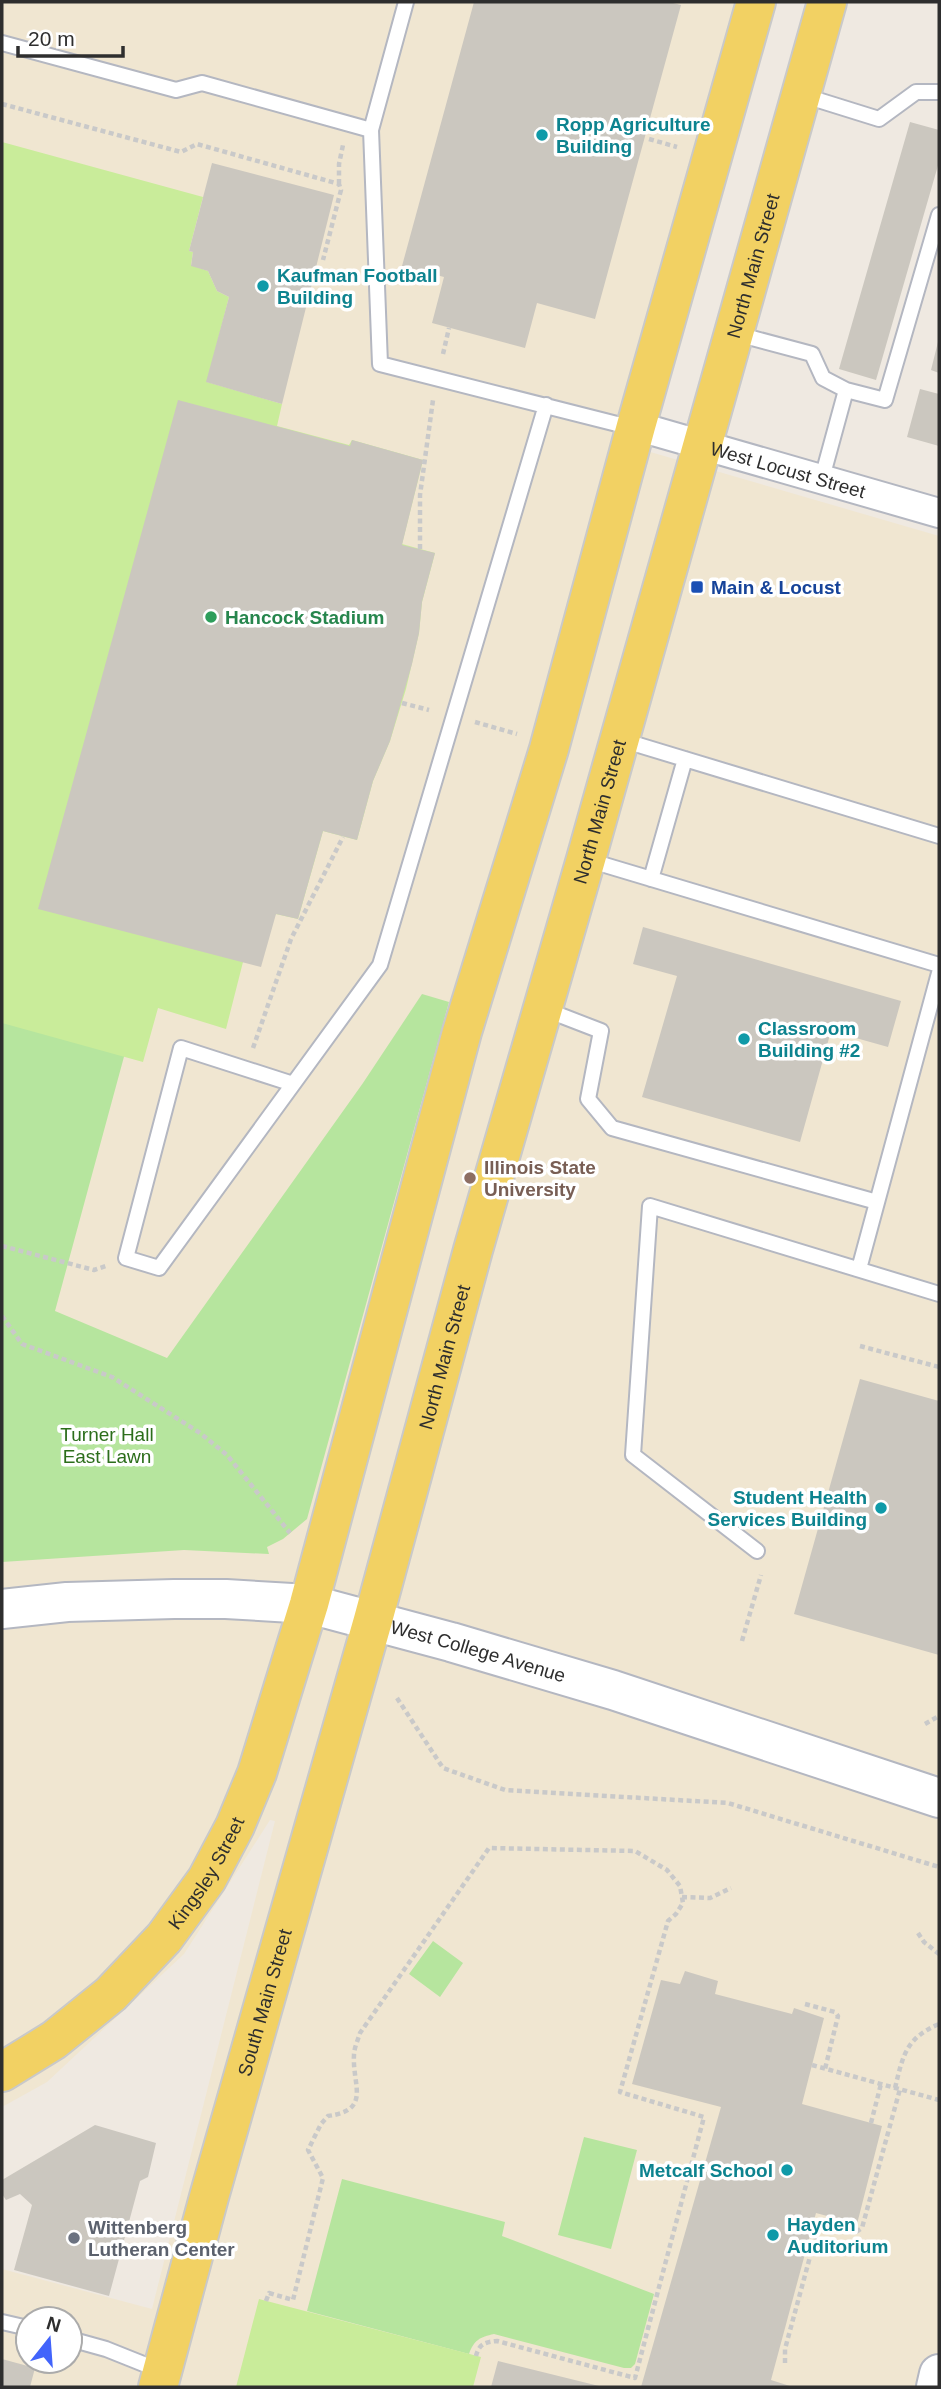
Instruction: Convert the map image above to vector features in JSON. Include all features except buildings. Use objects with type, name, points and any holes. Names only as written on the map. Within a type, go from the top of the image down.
[{"type":"main road","points":[[309,1604],[462,1032],[549,749],[636,426],[757,2]]},
{"type":"main road","name":"North Main Street","points":[[373,1620],[473,1250],[827,2]]},
{"type":"main road","name":"West College Avenue","points":[[2,1609],[66,1601],[161,1599],[226,1599],[309,1604],[613,1690],[939,1798]]},
{"type":"main road","name":"Kingsley Street","points":[[2,2073],[54,2040],[111,1994],[164,1938],[207,1879],[235,1826],[257,1773],[309,1604]]},
{"type":"main road","name":"South Main Street","points":[[160,2379],[373,1620]]},
{"type":"main road","points":[[936,2387],[939,2374]]},
{"type":"street","name":"West Locust Street","points":[[636,426],[939,513]]},
{"type":"lane","points":[[406,2],[371,130],[380,364],[617,424],[636,426]]},
{"type":"lane","points":[[2,43],[176,90],[202,83],[371,130]]},
{"type":"lane","points":[[800,94],[879,120],[916,92],[939,92]]},
{"type":"lane","points":[[734,333],[812,354],[823,378],[846,390],[885,400],[934,250],[939,215]]},
{"type":"lane","points":[[821,478],[846,390]]},
{"type":"lane","points":[[293,1084],[181,1048],[126,1258],[159,1268],[380,965],[546,405]]},
{"type":"lane","points":[[620,739],[939,836]]},
{"type":"lane","points":[[651,879],[685,759]]},
{"type":"lane","points":[[586,859],[939,965]]},
{"type":"lane","points":[[859,1269],[939,973]]},
{"type":"lane","points":[[542,1009],[601,1031],[588,1099],[612,1128],[877,1202]]},
{"type":"lane","points":[[757,1551],[633,1455],[650,1206],[939,1294]]},
{"type":"lane","points":[[84,2343],[106,2349],[160,2379]]},
{"type":"path","points":[[2,104],[181,152],[197,144],[339,184]]},
{"type":"path","points":[[323,260],[341,190],[339,164],[349,124]]},
{"type":"path","points":[[649,139],[681,149]]},
{"type":"path","points":[[420,549],[420,495],[438,378],[450,328]]},
{"type":"path","points":[[246,1070],[260,1021],[291,939],[343,837]]},
{"type":"path","points":[[2,1247],[94,1270],[126,1258]]},
{"type":"path","points":[[2,1316],[22,1344],[112,1377],[200,1433],[227,1455],[296,1540]]},
{"type":"path","points":[[860,1346],[939,1367]]},
{"type":"path","points":[[742,1641],[766,1558],[757,1551]]},
{"type":"path","points":[[397,1698],[443,1768],[505,1790],[728,1803],[939,1867]]},
{"type":"path","points":[[925,1724],[939,1716]]},
{"type":"path","points":[[267,2301],[269,2294],[293,2300],[323,2178],[307,2150],[328,2116],[351,2109],[356,2099],[359,2088],[354,2054],[360,2033],[489,1848],[635,1851],[667,1870],[680,1886],[683,1903],[677,1914],[668,1921],[620,2092],[704,2117],[635,2378],[497,2341],[485,2342],[478,2349],[476,2356]]},
{"type":"path","points":[[682,1897],[710,1898],[731,1888]]},
{"type":"path","points":[[918,1933],[924,1942],[939,1954]]},
{"type":"path","points":[[805,2004],[838,2015],[825,2069]]},
{"type":"path","points":[[785,2363],[785,2349],[817,2231],[824,2225],[856,2232],[862,2228],[904,2052],[918,2035],[939,2024]]},
{"type":"path","points":[[812,2065],[939,2100]]},
{"type":"path","points":[[871,2123],[881,2084]]},
{"type":"shaded area","name":"Illinois State University","points":[[2,2],[751,2],[616,442],[939,536],[939,2387],[2,2387],[2,2269],[152,2309],[275,1821],[270,1820],[184,1954],[47,2082],[2,2107]]},
{"type":"green space","name":"Hancock Stadium","points":[[2,142],[203,197],[189,251],[193,252],[191,265],[208,271],[217,291],[229,297],[207,382],[282,404],[277,426],[349,445],[352,440],[423,460],[402,544],[435,553],[422,602],[419,633],[406,689],[390,741],[373,781],[357,840],[323,831],[298,919],[276,914],[243,962],[226,1029],[158,1008],[143,1062],[2,1023]]},
{"type":"green space","name":"Turner Hall East Lawn","points":[[422,994],[449,1002],[307,1519],[283,1539],[267,1547],[269,1554],[184,1550],[2,1562],[2,1020],[125,1053],[55,1311],[167,1358],[363,1083]]},
{"type":"green space","points":[[433,1941],[463,1963],[440,1997],[409,1974]]},
{"type":"green space","points":[[584,2137],[637,2150],[611,2249],[558,2235]]},
{"type":"green space","points":[[342,2179],[505,2222],[502,2236],[654,2294],[635,2364],[631,2368],[624,2368],[494,2334],[478,2340],[469,2354],[307,2311]]},
{"type":"green space","points":[[259,2299],[481,2357],[473,2387],[236,2387]]},
{"type":"place","name":"Ropp Agriculture Building","points":[[542,135]]},
{"type":"place","name":"Kaufman Football Building","points":[[263,286]]},
{"type":"place","name":"Main & Locust","points":[[697,587]]},
{"type":"place","name":"Hancock Stadium","points":[[211,617]]},
{"type":"place","name":"Classroom Building #2","points":[[744,1039]]},
{"type":"place","name":"Illinois State University","points":[[470,1178]]},
{"type":"place","name":"Student Health Services Building","points":[[881,1508]]},
{"type":"place","name":"Metcalf School","points":[[787,2170]]},
{"type":"place","name":"Hayden Auditorium","points":[[773,2235]]},
{"type":"place","name":"Wittenberg Lutheran Center","points":[[74,2238]]}]
